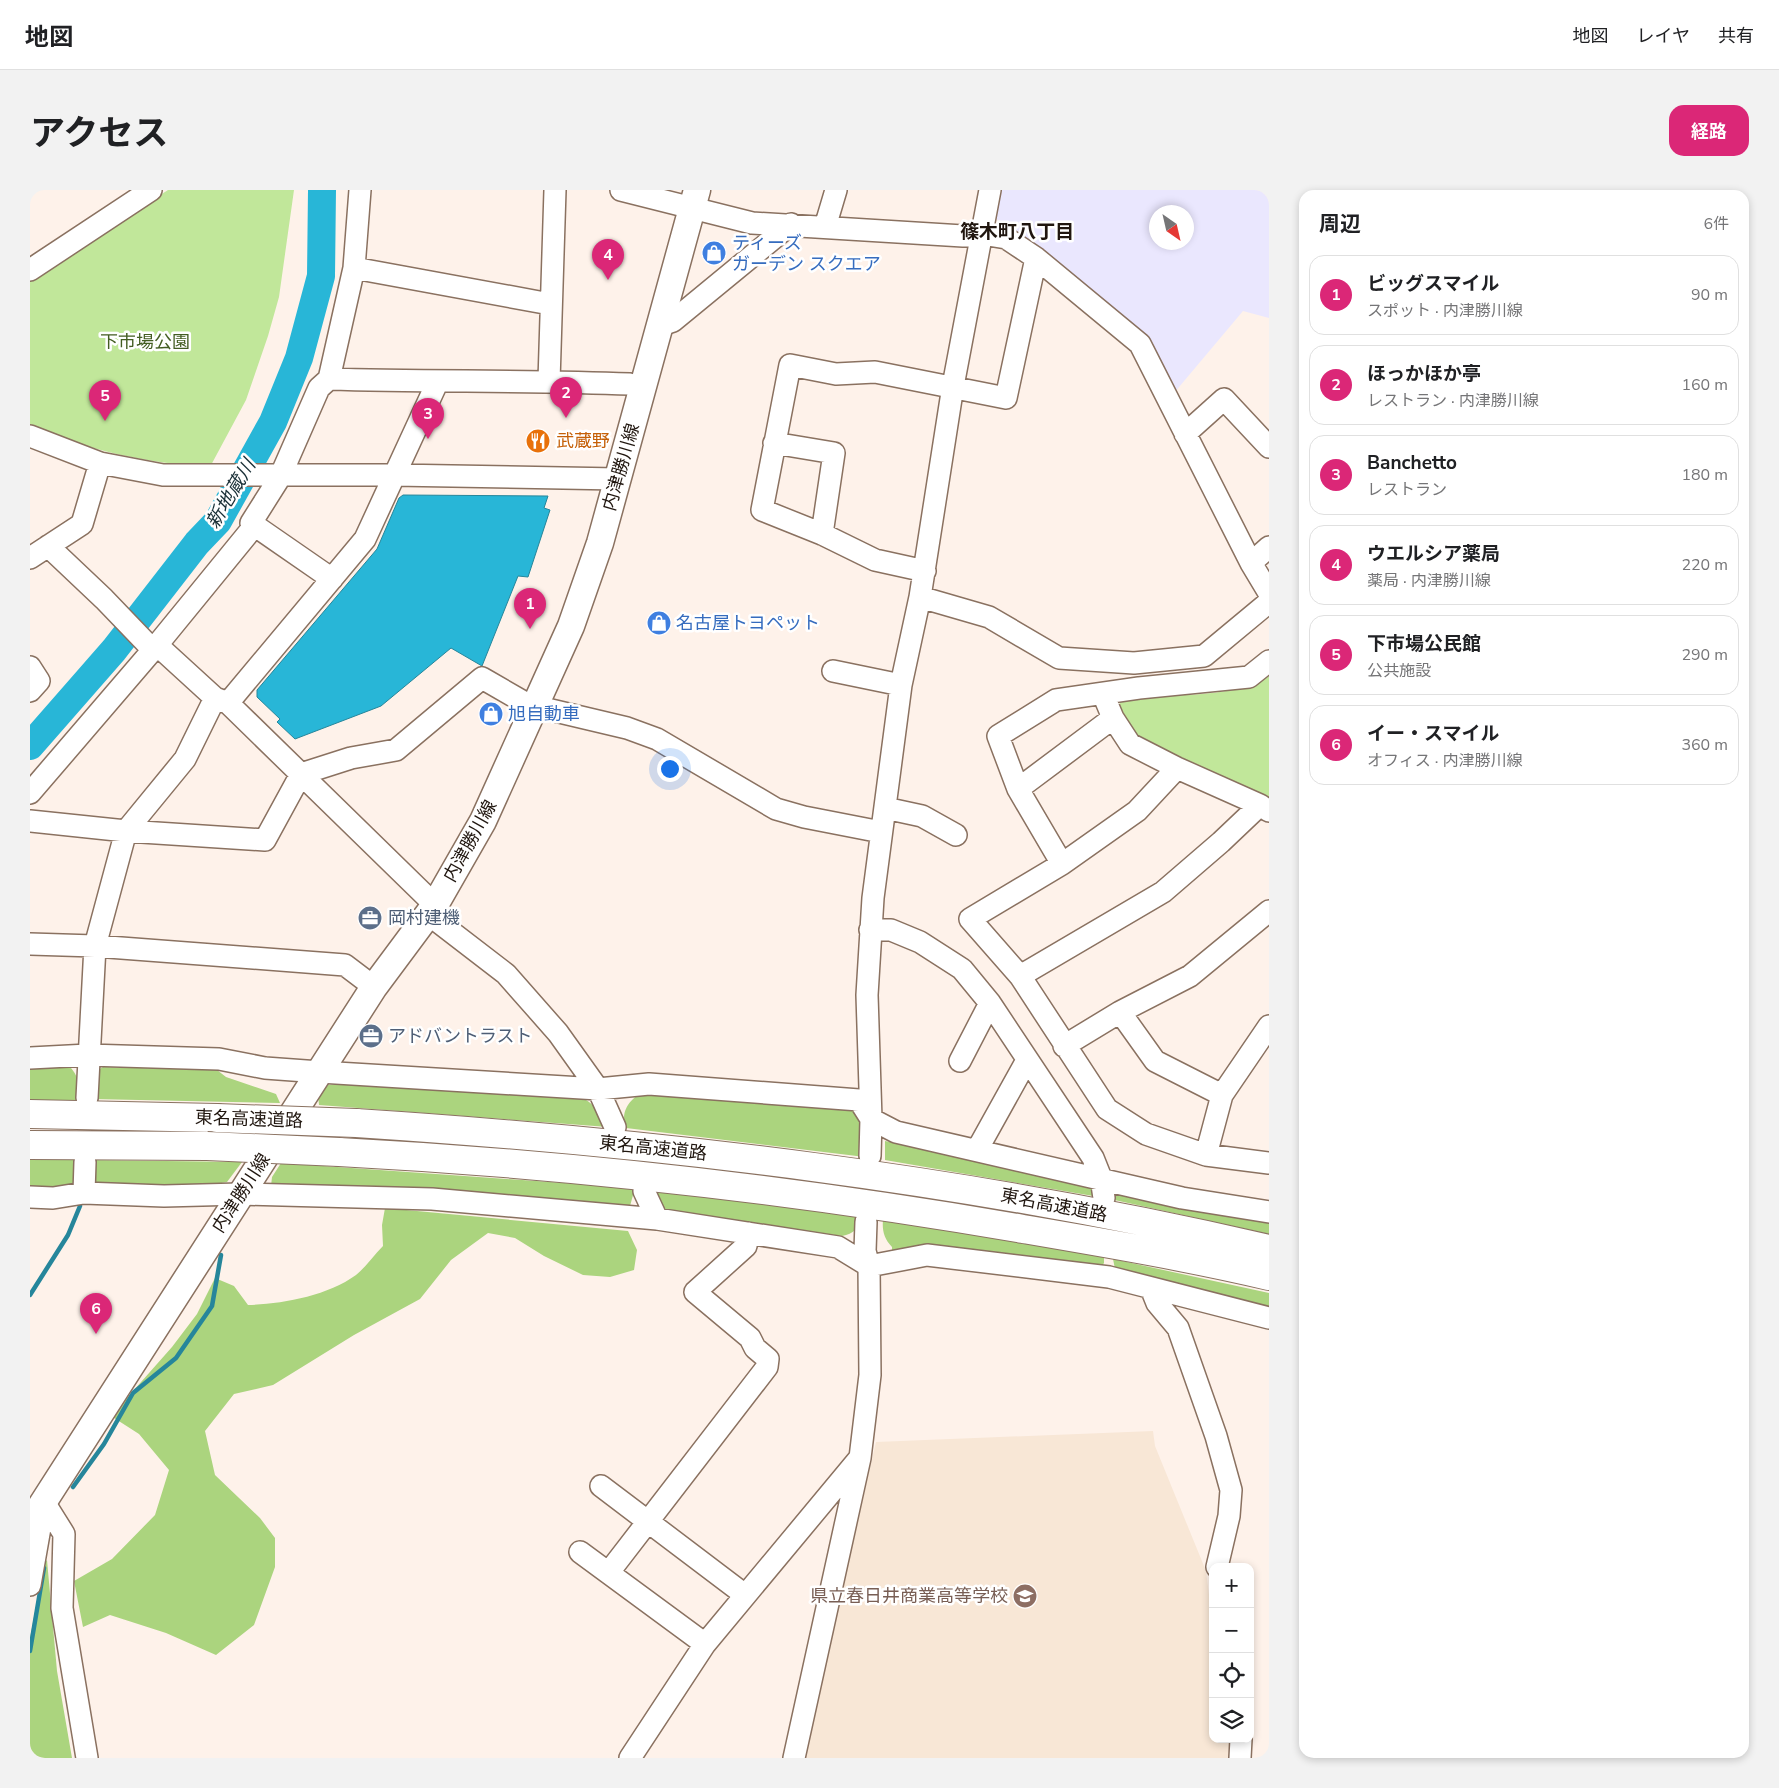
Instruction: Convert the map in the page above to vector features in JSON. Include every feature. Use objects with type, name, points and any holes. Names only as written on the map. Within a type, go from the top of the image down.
[{"type":"highway","name":"東名高速道路","points":[[30,1114],[356,1123],[576,1139],[858,1172],[1094,1212],[1269,1249]]},
{"type":"highway","name":"東名高速道路","points":[[30,1144],[208,1146],[456,1158],[577,1169],[858,1202],[1085,1240],[1269,1276]]},
{"type":"main road","name":"内津勝川線","points":[[37,1513],[374,986],[432,910],[483,821],[571,626],[600,543],[695,200]]},
{"type":"street","points":[[30,270],[151,190]]},
{"type":"street","points":[[332,579],[251,522],[276,477],[319,388],[329,380],[354,268],[360,190]]},
{"type":"street","points":[[549,381],[555,190]]},
{"type":"street","points":[[621,190],[695,200],[752,223],[963,236],[982,234],[1006,238],[1036,258],[1140,344],[1251,563],[1269,593]]},
{"type":"street","points":[[825,228],[836,190]]},
{"type":"street","points":[[870,1156],[871,1119],[867,995],[870,930],[881,832],[902,685],[925,572],[953,386],[990,190]]},
{"type":"street","points":[[661,325],[673,321],[791,224]]},
{"type":"street","points":[[925,572],[875,560],[822,534],[762,510],[790,365],[836,374],[875,372],[1006,398],[1036,258]]},
{"type":"street","points":[[354,268],[550,304]]},
{"type":"street","points":[[329,380],[437,383],[549,381],[630,384]]},
{"type":"street","points":[[87,1098],[95,946],[126,831],[185,759],[221,701],[332,579],[365,539],[437,383]]},
{"type":"street","points":[[1186,434],[1224,399],[1269,447]]},
{"type":"street","points":[[30,436],[100,463],[163,475],[276,477],[394,475],[618,479]]},
{"type":"street","points":[[774,443],[834,453],[822,534]]},
{"type":"street","points":[[30,558],[82,524],[100,463]]},
{"type":"street","points":[[30,793],[155,647],[255,525]]},
{"type":"street","points":[[48,546],[155,647],[221,701],[301,774],[432,910],[506,974],[558,1033],[598,1088],[615,1127]]},
{"type":"street","points":[[1251,563],[1269,547]]},
{"type":"street","points":[[920,598],[989,617],[1059,658],[1134,663],[1204,656],[1269,602]]},
{"type":"street","points":[[1062,864],[1018,789],[998,736],[1056,700],[1249,677],[1269,661]]},
{"type":"street","points":[[30,667],[39,681],[30,691]]},
{"type":"street","points":[[833,670],[902,685]]},
{"type":"street","points":[[30,821],[126,831],[265,840],[301,774],[351,758],[396,750],[482,678],[534,708],[551,710],[627,728],[657,739],[776,809],[804,817],[881,832]]},
{"type":"street","points":[[1020,976],[1163,892],[1221,842],[1265,808],[1177,768],[1130,744],[1112,718],[1103,694]]},
{"type":"street","points":[[1018,789],[1112,718]]},
{"type":"street","points":[[1177,768],[1137,812],[1062,864],[970,919],[1020,976],[1107,1109],[1146,1134],[1206,1155],[1269,1163]]},
{"type":"street","points":[[885,808],[922,816],[956,835]]},
{"type":"street","points":[[1064,1046],[1120,1012],[1190,976],[1269,911]]},
{"type":"street","points":[[870,930],[891,930],[920,942],[962,969],[990,1003],[1092,1158],[1103,1188]]},
{"type":"street","points":[[30,944],[95,946],[345,965],[374,986]]},
{"type":"street","points":[[960,1061],[990,1003]]},
{"type":"street","points":[[1120,1012],[1156,1061],[1222,1095]]},
{"type":"street","points":[[1206,1155],[1222,1095],[1269,1026]]},
{"type":"street","points":[[30,1058],[88,1055],[219,1059],[265,1068],[320,1072],[598,1088],[648,1084],[859,1100],[871,1119],[896,1132],[978,1150],[1103,1188],[1269,1212]]},
{"type":"street","points":[[978,1150],[1027,1060]]},
{"type":"street","points":[[84,1193],[85,1162]]},
{"type":"street","points":[[644,1191],[657,1219]]},
{"type":"street","points":[[30,1197],[53,1198],[84,1193],[164,1196],[240,1194],[432,1199],[657,1219],[838,1247],[868,1266],[927,1255],[1109,1268],[1151,1288],[1269,1318]]},
{"type":"street","points":[[794,1758],[860,1458],[870,1375],[868,1266],[865,1251],[866,1222]]},
{"type":"street","points":[[609,1572],[767,1367],[768,1359],[755,1348],[750,1338],[695,1292],[746,1246],[748,1233]]},
{"type":"street","points":[[1151,1288],[1157,1303],[1178,1328],[1216,1436],[1231,1490],[1229,1516],[1218,1563]]},
{"type":"street","points":[[630,1758],[704,1644],[860,1458]]},
{"type":"street","points":[[601,1486],[746,1595]]},
{"type":"street","points":[[30,1585],[37,1513]]},
{"type":"street","points":[[37,1513],[64,1534],[62,1608],[87,1758]]},
{"type":"street","points":[[580,1552],[704,1644]]},
{"type":"street","points":[[1240,1758],[1241,1743]]},
{"type":"shaded area","points":[[997,190],[1269,190],[1269,318],[1243,311],[1174,393],[1150,344],[1011,226],[992,217]]},
{"type":"shaded area","name":"県立春日井商業高等学校","points":[[1153,1431],[1155,1446],[1206,1571],[1209,1595],[1209,1743],[1233,1743],[1233,1758],[804,1758],[876,1442]]},
{"type":"green space","name":"下市場公園","points":[[168,190],[294,190],[279,297],[268,336],[246,400],[210,467],[140,459],[118,454],[73,442],[30,424],[30,280]]},
{"type":"green space","points":[[1269,676],[1269,803],[1134,738],[1118,705],[1127,697],[1222,692],[1256,683]]},
{"type":"green space","points":[[68,1065],[75,1073],[78,1081],[80,1100],[30,1100],[30,1066]]},
{"type":"green space","points":[[103,1067],[217,1070],[226,1077],[276,1094],[280,1103],[92,1099],[98,1070]]},
{"type":"green space","points":[[381,1079],[574,1094],[586,1100],[594,1107],[608,1127],[319,1105],[318,1095],[328,1085]]},
{"type":"green space","points":[[648,1090],[858,1108],[866,1117],[865,1157],[626,1128],[624,1115],[628,1104]]},
{"type":"green space","points":[[885,1141],[1093,1182],[1099,1197],[885,1160]]},
{"type":"green space","points":[[30,1159],[81,1159],[77,1181],[64,1191],[30,1191]]},
{"type":"green space","points":[[90,1160],[242,1162],[227,1182],[170,1192],[104,1191],[93,1181]]},
{"type":"green space","points":[[281,1163],[635,1188],[630,1206],[271,1186],[272,1177]]},
{"type":"green space","points":[[654,1191],[864,1217],[855,1230],[850,1234],[842,1236],[756,1224],[687,1219],[664,1208]]},
{"type":"green space","points":[[1115,1191],[1269,1216],[1269,1234],[1110,1199]]},
{"type":"green space","points":[[385,1208],[628,1231],[637,1250],[634,1270],[610,1277],[583,1275],[544,1256],[515,1238],[488,1233],[451,1260],[420,1299],[354,1335],[273,1385],[234,1394],[205,1431],[215,1475],[260,1518],[275,1538],[275,1567],[254,1625],[216,1655],[166,1633],[110,1615],[83,1627],[74,1581],[112,1559],[155,1515],[169,1470],[139,1434],[111,1416],[172,1347],[197,1314],[215,1278],[234,1286],[248,1305],[304,1298],[332,1288],[356,1275],[383,1246],[382,1225]]},
{"type":"green space","points":[[883,1220],[1104,1257],[1104,1263],[1098,1272],[892,1256],[892,1247],[884,1234]]},
{"type":"green space","points":[[1113,1259],[1269,1293],[1269,1309],[1115,1269]]},
{"type":"green space","points":[[47,1560],[57,1671],[72,1758],[30,1758],[30,1638],[44,1564]]},
{"type":"water","points":[[403,495],[548,496],[544,508],[550,510],[528,577],[518,576],[482,666],[451,648],[381,706],[295,739],[277,722],[280,719],[257,697],[257,690],[377,549],[399,498]]},
{"type":"waterway","name":"新地蔵川","points":[[30,746],[114,650],[197,543],[218,521],[273,422],[299,358],[321,276],[322,190]]},
{"type":"waterway","points":[[30,1295],[68,1235],[80,1206]]},
{"type":"waterway","points":[[73,1487],[104,1444],[133,1393],[176,1358],[212,1306],[221,1255]]},
{"type":"waterway","points":[[30,1651],[44,1568]]},
{"type":"place","name":"ティーズ ガーデン スクエア","points":[[714,253]]},
{"type":"place","name":"ウエルシア薬局","points":[[608,280]]},
{"type":"place","name":"ほっかほか亭","points":[[566,418]]},
{"type":"place","name":"下市場公民館","points":[[105,421]]},
{"type":"place","name":"Banchetto","points":[[428,439]]},
{"type":"place","name":"武蔵野","points":[[538,441]]},
{"type":"place","name":"名古屋トヨペット","points":[[659,623]]},
{"type":"place","name":"ビッグスマイル","points":[[530,629]]},
{"type":"place","name":"旭自動車","points":[[491,714]]},
{"type":"place","name":"岡村建機","points":[[370,918]]},
{"type":"place","name":"アドバントラスト","points":[[371,1036]]},
{"type":"place","name":"イー・スマイル","points":[[96,1334]]},
{"type":"place","name":"県立春日井商業高等学校","points":[[1025,1596]]},
{"type":"district","name":"篠木町八丁目","points":[[1017,232]]}]
